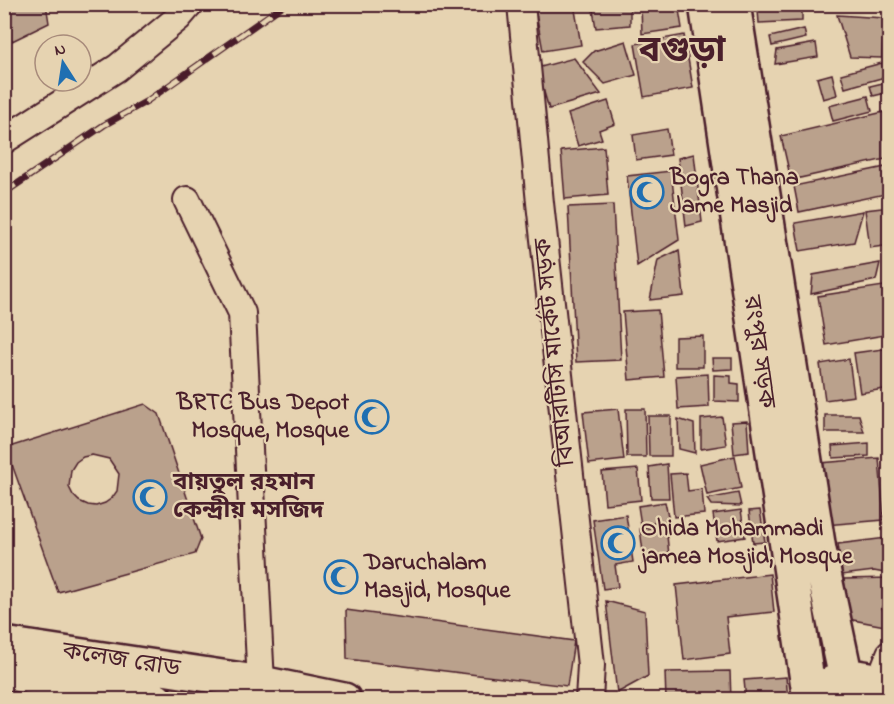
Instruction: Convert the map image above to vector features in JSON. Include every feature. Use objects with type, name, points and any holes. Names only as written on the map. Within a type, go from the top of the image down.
[{"type":"highway","name":"রংপুর সড়ক","points":[[706,4],[810,699]]},
{"type":"highway","name":"রংপুর সড়ক","points":[[733,4],[819,550],[846,678]]},
{"type":"highway","name":"কলেজ রোড","points":[[4,644],[261,683],[344,699]]},
{"type":"highway","name":"কলেজ রোড","points":[[4,672],[156,699]]},
{"type":"highway","points":[[816,699],[831,684],[846,678],[886,676]]},
{"type":"street","points":[[4,140],[117,68],[178,18],[190,4]]},
{"type":"street","name":"বিআরটিসি মার্কেট সড়ক","points":[[520,4],[591,665],[589,699]]},
{"type":"street","points":[[187,200],[242,313],[261,683]]},
{"type":"building","points":[[4,4],[46,4],[49,23],[4,45]]},
{"type":"building","points":[[574,4],[581,45],[543,51],[535,7]]},
{"type":"building","points":[[592,4],[630,5],[630,25],[596,28]]},
{"type":"building","points":[[678,4],[682,28],[642,34],[641,6]]},
{"type":"building","points":[[802,8],[802,21],[759,23],[758,10]]},
{"type":"building","points":[[837,15],[884,18],[882,58],[850,57]]},
{"type":"building","points":[[804,29],[806,38],[772,46],[770,37]]},
{"type":"building","points":[[684,35],[693,88],[644,97],[635,44]]},
{"type":"building","points":[[626,41],[636,75],[605,84],[583,62],[594,51]]},
{"type":"building","points":[[816,43],[818,57],[775,64],[777,50]]},
{"type":"building","points":[[574,58],[601,94],[549,109],[537,68]]},
{"type":"building","points":[[882,63],[885,77],[845,88],[841,74]]},
{"type":"building","points":[[832,74],[837,95],[823,99],[817,78]]},
{"type":"building","points":[[887,82],[890,92],[873,96],[870,86]]},
{"type":"building","points":[[868,96],[872,111],[833,121],[829,106]]},
{"type":"building","points":[[608,101],[615,124],[599,130],[602,139],[578,146],[568,114]]},
{"type":"building","points":[[888,111],[890,158],[791,180],[781,136]]},
{"type":"building","points":[[667,129],[671,155],[636,160],[633,135]]},
{"type":"building","points":[[604,147],[608,195],[565,199],[561,151]]},
{"type":"building","points":[[694,154],[702,222],[686,226],[678,158]]},
{"type":"building","points":[[890,166],[890,193],[799,212],[794,186]]},
{"type":"building","points":[[671,171],[679,240],[637,266],[627,176]]},
{"type":"building","points":[[613,205],[621,360],[576,362],[568,207]]},
{"type":"building","points":[[890,207],[890,245],[870,248],[865,210]]},
{"type":"building","points":[[863,211],[854,242],[800,251],[795,223]]},
{"type":"building","points":[[679,250],[684,296],[650,300],[658,260]]},
{"type":"building","points":[[880,263],[876,280],[811,294],[813,275]]},
{"type":"building","points":[[890,285],[890,334],[826,345],[818,296]]},
{"type":"building","points":[[658,310],[664,377],[629,380],[623,312]]},
{"type":"building","points":[[703,336],[703,367],[675,367],[675,337]]},
{"type":"building","points":[[890,348],[890,388],[860,393],[854,353]]},
{"type":"building","points":[[712,358],[732,358],[732,369],[713,370]]},
{"type":"building","points":[[849,359],[854,396],[825,400],[820,364]]},
{"type":"building","points":[[708,374],[709,407],[678,409],[676,376]]},
{"type":"building","points":[[714,375],[731,376],[731,383],[739,384],[739,402],[714,401]]},
{"type":"building","name":"বায়তুল রহমান কেন্দ্রীয় মসজিদ","points":[[145,404],[159,414],[201,539],[195,554],[58,592],[6,448]],"holes":[[[92,455],[109,459],[119,474],[117,491],[112,498],[96,506],[79,501],[69,487],[71,470],[76,462]]]},
{"type":"building","points":[[618,409],[624,460],[589,464],[583,412]]},
{"type":"building","points":[[626,409],[645,409],[646,457],[627,457]]},
{"type":"building","points":[[825,415],[859,415],[864,432],[825,432]]},
{"type":"building","points":[[648,416],[671,416],[671,456],[649,456]]},
{"type":"building","points":[[722,417],[726,445],[701,449],[701,419]]},
{"type":"building","points":[[678,419],[694,424],[695,453],[679,449]]},
{"type":"building","points":[[747,421],[749,452],[734,454],[731,422]]},
{"type":"building","points":[[869,443],[869,456],[833,458],[832,446]]},
{"type":"building","points":[[735,456],[741,488],[707,495],[700,464]]},
{"type":"building","points":[[879,458],[884,520],[825,525],[820,463]]},
{"type":"building","points":[[667,464],[669,498],[651,498],[649,467]]},
{"type":"building","points":[[638,469],[641,500],[605,504],[602,472]]},
{"type":"building","points":[[686,473],[688,491],[702,489],[704,514],[674,517],[670,474]]},
{"type":"building","points":[[738,493],[741,506],[711,505],[707,499]]},
{"type":"building","points":[[665,502],[669,521],[641,525],[638,506]]},
{"type":"building","points":[[741,510],[745,537],[717,541],[713,514]]},
{"type":"building","points":[[760,510],[765,542],[753,543],[749,511]]},
{"type":"building","points":[[626,515],[633,562],[615,565],[618,587],[603,589],[593,520]]},
{"type":"building","points":[[666,526],[669,555],[644,559],[640,529]]},
{"type":"building","points":[[890,539],[890,574],[874,571],[842,575],[838,544]]},
{"type":"building","points":[[770,574],[774,612],[726,617],[730,654],[684,660],[676,585]]},
{"type":"building","points":[[890,578],[890,594],[882,608],[890,627],[848,619],[844,579]]},
{"type":"building","points":[[606,601],[645,611],[648,676],[617,693]]},
{"type":"building","points":[[346,610],[574,641],[567,686],[347,659]]},
{"type":"building","points":[[730,671],[731,700],[666,700],[665,672]]},
{"type":"building","points":[[786,677],[788,700],[746,700],[744,680]]},
{"type":"railway","points":[[4,193],[104,125],[147,101],[285,4]]},
{"type":"place","name":"Bogra Thana Jame Masjid","points":[[647,192]]},
{"type":"place","name":"BRTC Bus Depot Mosque, Mosque","points":[[372,417]]},
{"type":"place","name":"বায়তুল রহমান কেন্দ্রীয় মসজিদ","points":[[150,497]]},
{"type":"place","name":"Ohida Mohammadi jamea Mosjid, Mosque","points":[[618,543]]},
{"type":"place","name":"Daruchalam Masjid, Mosque","points":[[341,577]]},
{"type":"district","name":"বগুড়া","points":[[682,52]]}]
